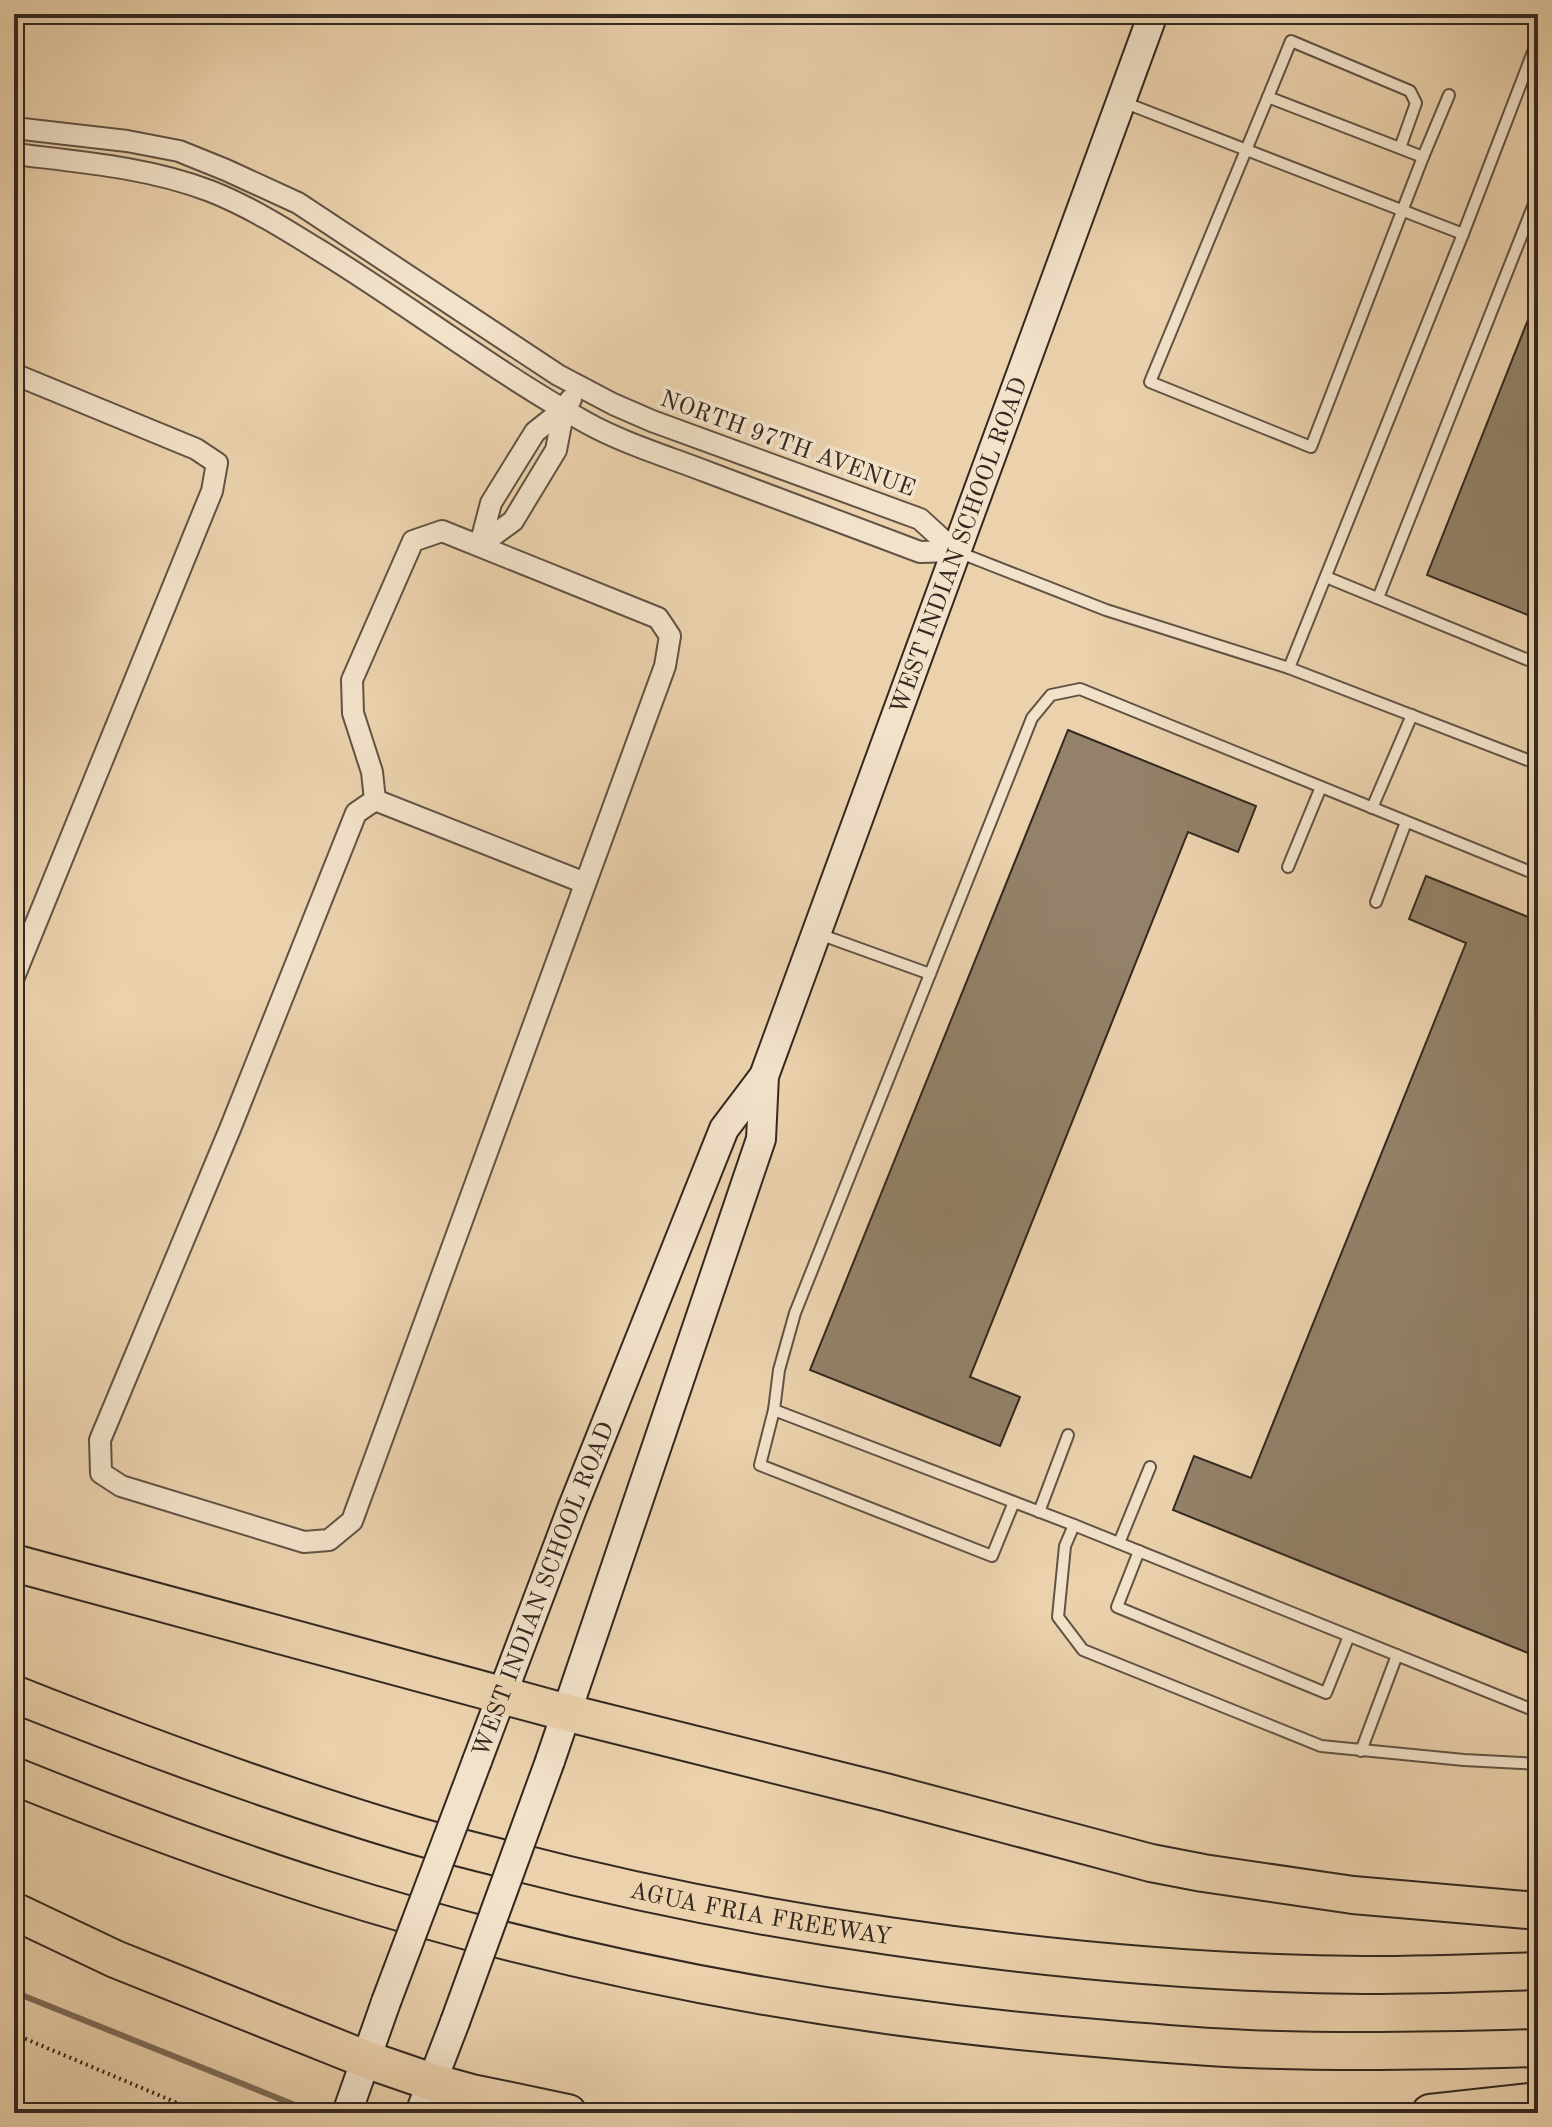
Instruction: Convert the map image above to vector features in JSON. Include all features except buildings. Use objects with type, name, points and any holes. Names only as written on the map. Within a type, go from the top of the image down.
[{"type":"highway","points":[[14,1563],[568,1713],[885,1792],[1151,1863],[1353,1895],[1538,1911]]},
{"type":"highway","name":"AGUA FRIA FREEWAY","points":[[14,1694],[212,1770],[416,1836],[621,1888],[773,1919],[952,1946],[1146,1965],[1364,1975],[1538,1971]]},
{"type":"highway","points":[[14,1776],[242,1862],[393,1910],[559,1954],[769,1996],[880,2015],[1051,2035],[1245,2049],[1400,2051],[1538,2048]]},
{"type":"highway","points":[[14,1911],[115,1959],[365,2059],[426,2098],[472,2093],[568,2113]]},
{"type":"highway","points":[[1430,2113],[1538,2101]]},
{"type":"main road","name":"WEST INDIAN SCHOOL ROAD","points":[[347,2113],[572,1509],[724,1129],[764,1076],[1153,14]]},
{"type":"main road","name":"WEST INDIAN SCHOOL ROAD","points":[[426,2098],[568,1713],[761,1139],[764,1076]]},
{"type":"street","name":"NORTH 97TH AVENUE","points":[[14,128],[127,141],[179,151],[226,170],[298,203],[558,375],[613,404],[920,519],[955,551]]},
{"type":"street","points":[[14,154],[156,174],[211,191],[308,243],[492,364],[590,424],[640,446],[920,552],[955,551]]},
{"type":"street","points":[[211,191],[226,170]]},
{"type":"street","points":[[14,374],[196,449],[217,463],[212,491],[14,977]]},
{"type":"street","points":[[480,545],[491,503],[535,432],[564,409],[581,387]]},
{"type":"street","points":[[442,531],[480,545],[658,618],[670,636],[665,666],[352,1521],[329,1540],[304,1542],[121,1486],[101,1473],[100,1440],[230,1129],[356,813],[375,800],[372,772],[353,713],[352,680],[413,541],[442,531]]},
{"type":"street","points":[[375,800],[585,883]]},
{"type":"lane","points":[[1289,668],[1538,39]]},
{"type":"lane","points":[[1400,148],[1416,103],[1410,91],[1291,41],[1150,382],[1311,447],[1401,210],[1449,95]]},
{"type":"lane","points":[[1268,97],[1423,157]]},
{"type":"lane","points":[[1122,101],[1463,234]]},
{"type":"lane","points":[[1378,598],[1538,194]]},
{"type":"lane","points":[[955,551],[1106,610],[1289,668],[1538,764]]},
{"type":"lane","points":[[1326,577],[1538,664]]},
{"type":"lane","points":[[1014,1502],[992,1556],[760,1465],[774,1410],[779,1370],[795,1313],[1032,718],[1051,695],[1080,689],[1538,875]]},
{"type":"lane","points":[[1372,808],[1412,715]]},
{"type":"lane","points":[[1288,867],[1321,787]]},
{"type":"lane","points":[[1376,902],[1406,822]]},
{"type":"lane","points":[[816,933],[930,974]]},
{"type":"lane","points":[[774,1410],[1074,1525],[1538,1712]]},
{"type":"lane","points":[[1039,1512],[1068,1435]]},
{"type":"lane","points":[[1119,1543],[1150,1467]]},
{"type":"lane","points":[[1074,1525],[1065,1546],[1058,1617],[1083,1650],[1321,1746],[1538,1764]]},
{"type":"lane","points":[[1139,1551],[1117,1607],[1326,1693],[1349,1636]]},
{"type":"lane","points":[[1361,1751],[1397,1655]]},
{"type":"path","points":[[14,2034],[175,2102],[184,2113]]},
{"type":"waterway","points":[[14,1992],[295,2105]]}]
